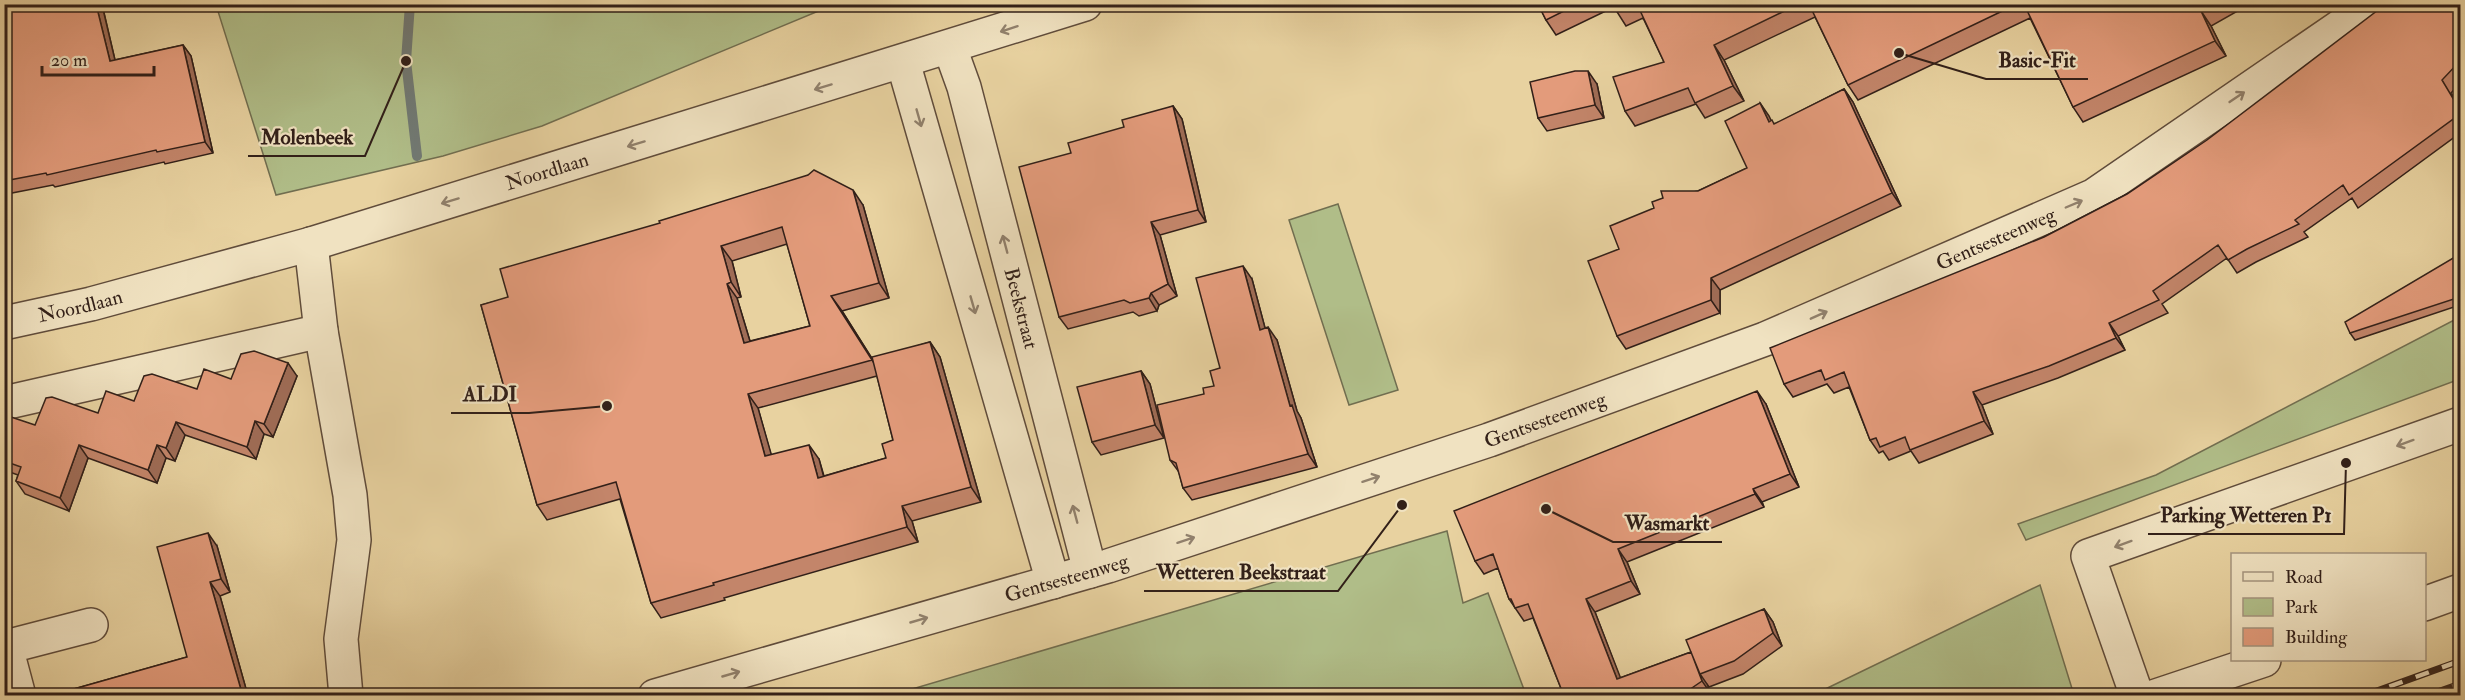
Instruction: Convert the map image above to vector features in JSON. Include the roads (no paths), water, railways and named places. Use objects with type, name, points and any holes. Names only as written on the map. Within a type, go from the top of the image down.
[{"type":"street","name":"Noordlaan","points":[[4,322],[91,304],[311,243],[950,48],[1085,4]]},
{"type":"street","name":"Gentsesteenweg","points":[[655,696],[1090,571],[1489,440],[1765,339],[2088,198],[2373,4]]},
{"type":"street","name":"Beekstraat","points":[[950,48],[964,87],[1090,571]]},
{"type":"street","points":[[903,62],[1053,582]]},
{"type":"street","points":[[311,243],[321,331],[350,495],[354,540],[341,639],[346,696]]},
{"type":"street","points":[[4,403],[321,331]]},
{"type":"street","points":[[2136,696],[2088,556],[2460,424]]},
{"type":"street","points":[[2426,603],[2460,591]]},
{"type":"street","points":[[18,696],[6,646],[91,625]]},
{"type":"street","points":[[2156,696],[2261,661]]},
{"type":"waterway","points":[[410,4],[406,61],[417,156]]},
{"type":"railway","points":[[2363,696],[2460,661]]},
{"type":"railway","points":[[2426,696],[2460,684]]},
{"type":"place","name":"Basic-Fit","points":[[1899,53]]},
{"type":"place","name":"Molenbeek","points":[[406,61]]},
{"type":"place","name":"ALDI","points":[[607,406]]},
{"type":"place","name":"Parking Wetteren P1","points":[[2346,463]]},
{"type":"place","name":"Wetteren Beekstraat","points":[[1402,505]]},
{"type":"place","name":"Wasmarkt","points":[[1546,509]]}]
